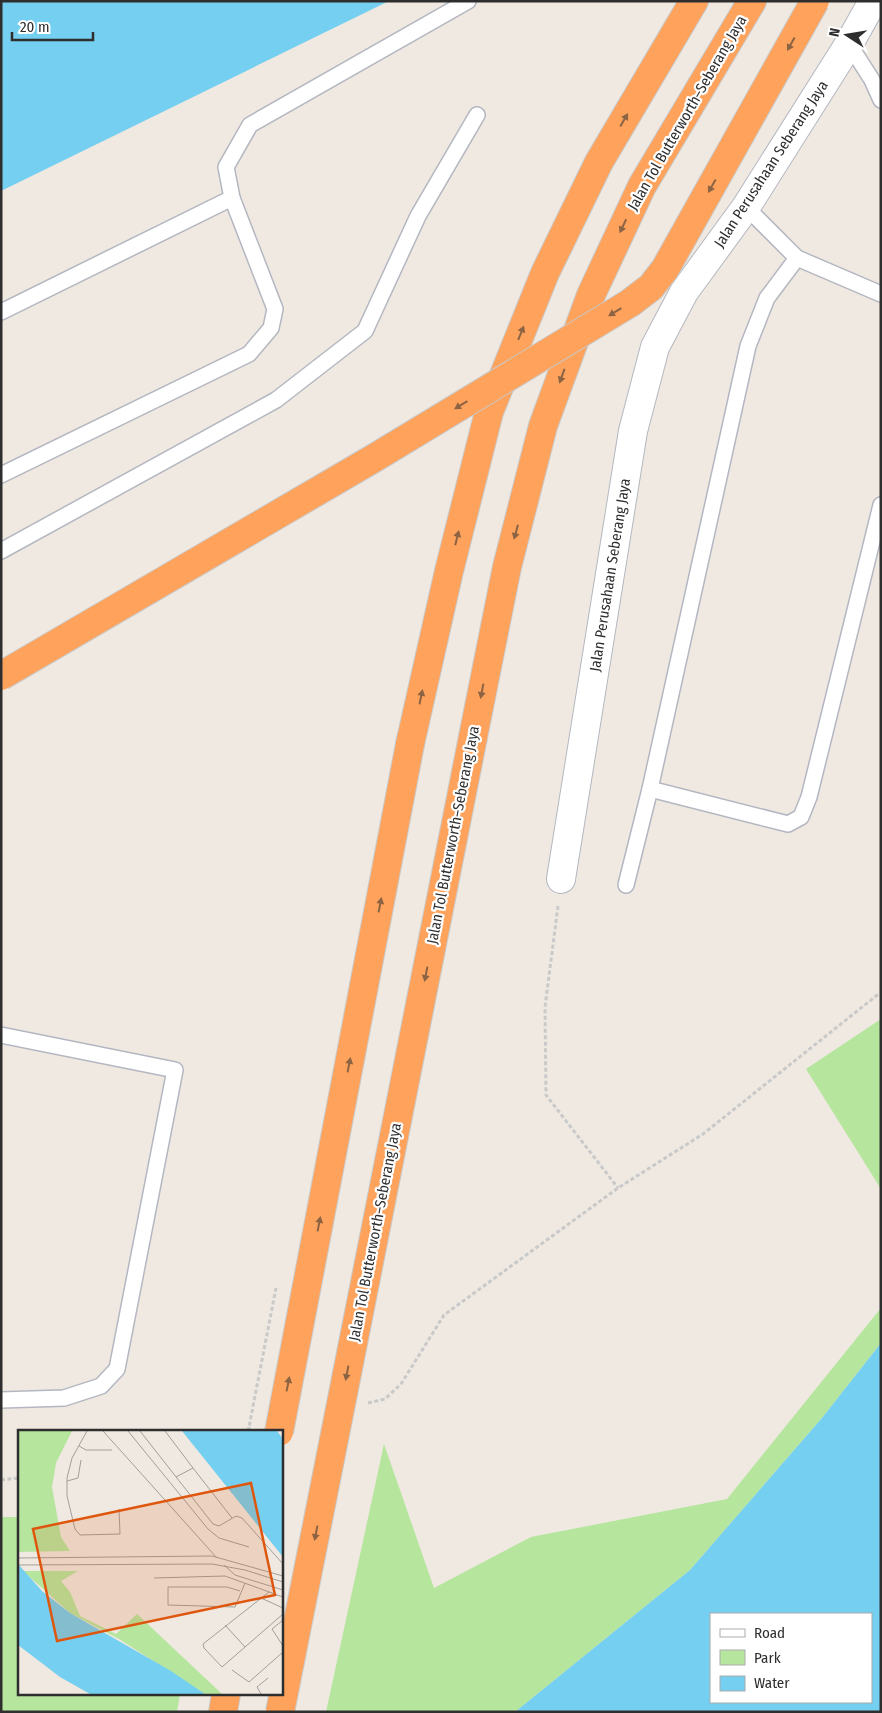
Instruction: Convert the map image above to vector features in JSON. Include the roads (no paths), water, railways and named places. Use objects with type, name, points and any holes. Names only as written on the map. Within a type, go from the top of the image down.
[{"type":"highway","points":[[266,1430],[410,744],[449,571],[489,412],[544,273],[600,162],[694,1]]},
{"type":"highway","name":"Jalan Tol Butterworth–Seberang Jaya","points":[[280,1712],[506,567],[543,426],[591,295],[642,186],[752,1]]},
{"type":"highway","points":[[1,676],[376,457],[630,303],[651,287],[665,269],[815,1]]},
{"type":"highway","points":[[223,1712],[226,1696]]},
{"type":"street","name":"Jalan Perusahaan Seberang Jaya","points":[[561,879],[634,431],[655,347],[684,292],[746,207],[849,44],[873,1]]},
{"type":"lane","points":[[1,475],[249,354],[272,328],[275,309],[232,198],[226,167],[250,125],[468,1]]},
{"type":"lane","points":[[849,44],[872,80],[881,100]]},
{"type":"lane","points":[[1,550],[276,400],[365,331],[418,216],[477,115]]},
{"type":"lane","points":[[1,312],[232,198]]},
{"type":"lane","points":[[746,207],[797,258],[881,294]]},
{"type":"lane","points":[[626,885],[650,789],[748,346],[767,298],[797,258]]},
{"type":"lane","points":[[650,789],[788,824],[801,817],[809,797],[881,505]]},
{"type":"lane","points":[[1,1036],[176,1070],[117,1369],[101,1386],[64,1398],[1,1400]]},
{"type":"water","points":[[1,1],[389,1],[1,191]]},
{"type":"water","points":[[881,1343],[881,1712],[515,1712],[690,1570],[822,1418]]}]
